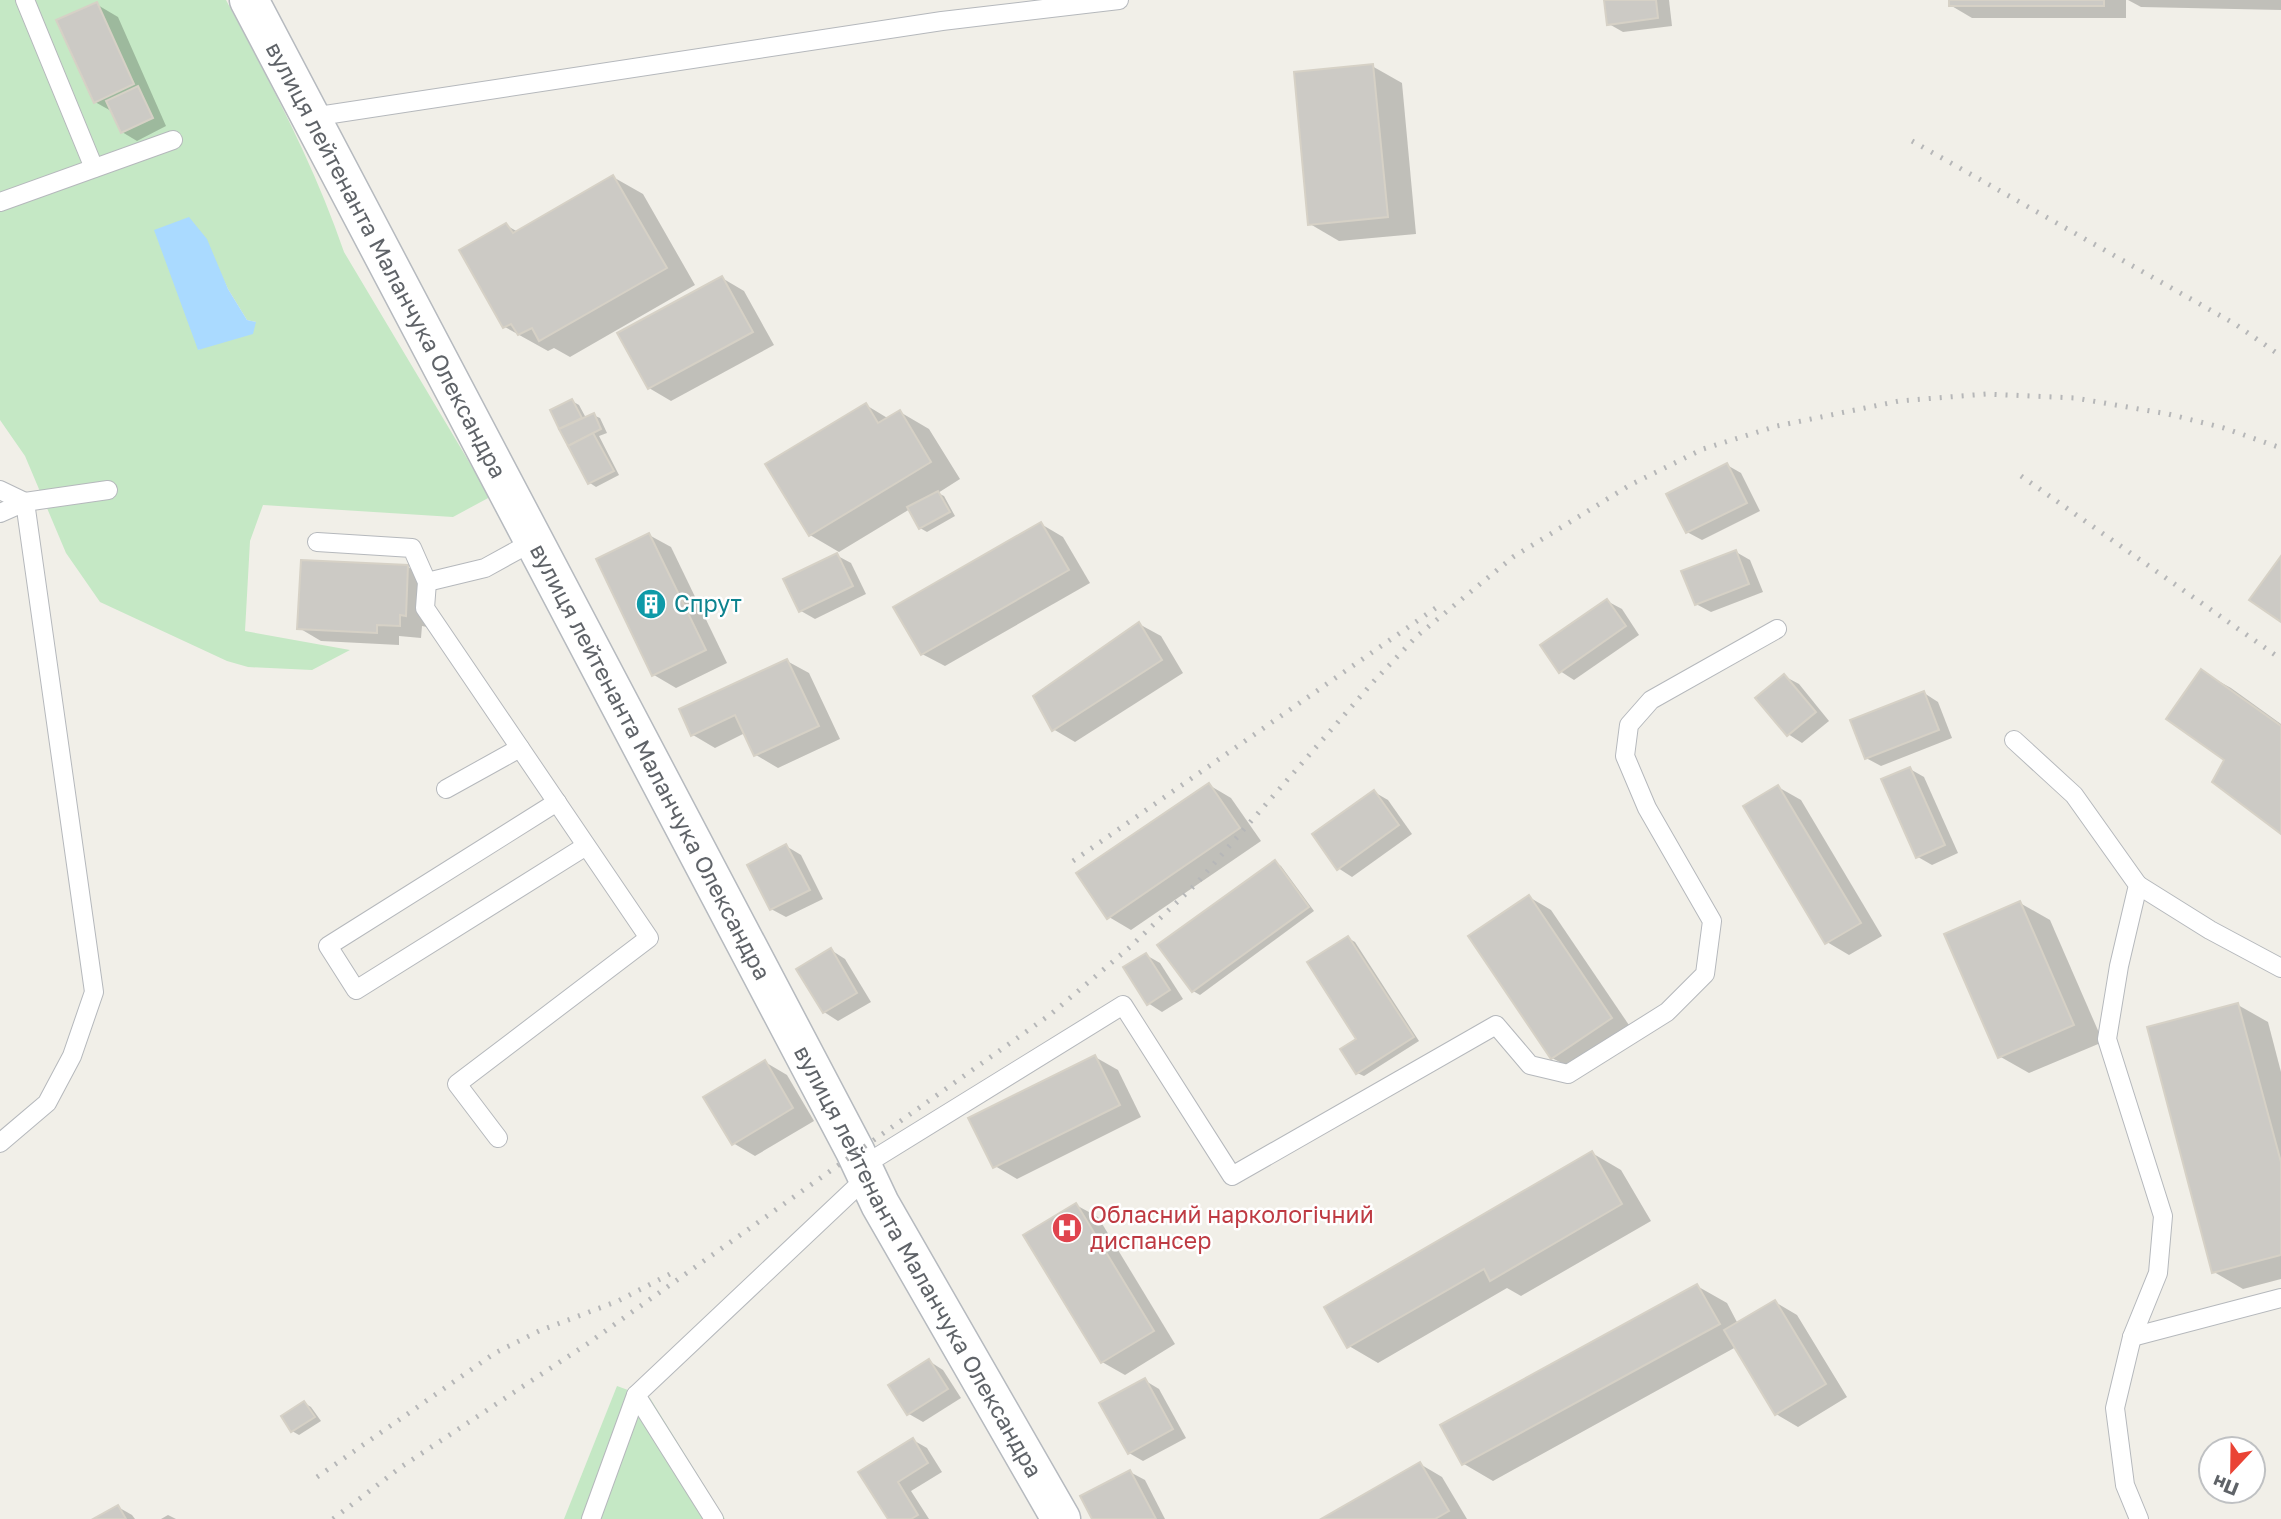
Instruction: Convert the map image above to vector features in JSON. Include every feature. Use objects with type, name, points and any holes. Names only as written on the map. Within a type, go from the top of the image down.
[{"type":"street","name":"вулиця лейтенанта Маланчука Олександра","points":[[249,0],[864,1172],[1061,1519]]},
{"type":"lane","points":[[24,0],[94,168]]},
{"type":"lane","points":[[312,117],[942,21],[1119,0]]},
{"type":"lane","points":[[0,202],[173,140]]},
{"type":"lane","points":[[0,490],[25,502]]},
{"type":"lane","points":[[0,513],[25,502],[107,491]]},
{"type":"lane","points":[[0,1143],[47,1103],[72,1056],[94,992],[25,502]]},
{"type":"lane","points":[[427,582],[485,568],[534,541]]},
{"type":"lane","points":[[317,542],[412,548],[427,582],[425,608],[649,938],[457,1084],[498,1138]]},
{"type":"lane","points":[[592,1519],[636,1395],[864,1172],[1123,1005],[1232,1176],[1496,1025],[1530,1065],[1568,1074],[1667,1012],[1705,974],[1712,921],[1647,808],[1625,756],[1629,725],[1651,700],[1777,629]]},
{"type":"lane","points":[[2014,740],[2074,795],[2138,885],[2210,930],[2281,968]]},
{"type":"lane","points":[[446,789],[520,748]]},
{"type":"lane","points":[[557,802],[328,946],[356,990],[586,846]]},
{"type":"lane","points":[[2138,885],[2119,966],[2107,1039],[2163,1216],[2158,1273],[2132,1337],[2115,1408],[2125,1485],[2139,1519]]},
{"type":"lane","points":[[2132,1337],[2281,1298]]},
{"type":"lane","points":[[636,1395],[714,1519]]},
{"type":"green space","points":[[0,0],[226,0],[305,155],[344,252],[490,497],[453,517],[263,505],[250,541],[245,631],[350,650],[312,670],[248,667],[227,661],[100,602],[66,553],[25,456],[0,420]],"holes":[[[217,266],[247,320],[256,322],[198,350]]]},
{"type":"green space","points":[[617,1386],[650,1398],[725,1519],[564,1519]]},
{"type":"water","points":[[189,217],[207,239],[228,289],[247,320],[256,322],[253,334],[198,350],[154,230]]},
{"type":"building","points":[[1604,0],[1656,0],[1658,18],[1607,25]]},
{"type":"building","points":[[1949,0],[2104,0],[2104,6],[1949,6]]},
{"type":"building","points":[[97,2],[134,84],[94,103],[56,20]]},
{"type":"building","points":[[1373,64],[1388,217],[1308,225],[1294,72]]},
{"type":"building","points":[[138,86],[153,118],[121,133],[106,101]]},
{"type":"building","points":[[613,175],[667,268],[539,341],[532,328],[518,335],[511,324],[503,328],[459,250],[506,223],[513,233]]},
{"type":"building","points":[[722,276],[753,332],[648,389],[617,333]]},
{"type":"building","points":[[572,399],[582,418],[559,429],[550,410]]},
{"type":"building","points":[[866,403],[878,423],[900,410],[931,462],[809,536],[765,464]]},
{"type":"building","points":[[594,413],[601,429],[568,446],[559,429]]},
{"type":"building","points":[[593,433],[614,471],[588,484],[568,446]]},
{"type":"building","points":[[1727,463],[1747,503],[1686,533],[1666,494]]},
{"type":"building","points":[[938,491],[950,512],[919,529],[907,507]]},
{"type":"building","points":[[1041,522],[1069,570],[921,655],[893,607]]},
{"type":"building","name":"Спрут","points":[[649,533],[706,650],[652,676],[596,559]]},
{"type":"building","points":[[1736,550],[1749,584],[1695,605],[1681,571]]},
{"type":"building","points":[[837,553],[853,586],[799,612],[783,579]]},
{"type":"building","points":[[2281,556],[2281,622],[2249,600]]},
{"type":"building","points":[[301,560],[408,565],[406,616],[400,615],[400,626],[377,625],[377,633],[297,629]]},
{"type":"building","points":[[1607,599],[1626,626],[1559,673],[1540,645]]},
{"type":"building","points":[[1139,622],[1162,660],[1052,731],[1033,696]]},
{"type":"building","points":[[787,659],[819,726],[754,756],[735,715],[691,736],[679,709]]},
{"type":"building","points":[[2201,669],[2281,726],[2281,834],[2212,782],[2224,760],[2166,719]]},
{"type":"building","points":[[1784,674],[1816,712],[1787,736],[1755,698]]},
{"type":"building","points":[[1924,691],[1939,730],[1865,759],[1850,720]]},
{"type":"building","points":[[1910,767],[1945,845],[1916,858],[1881,779]]},
{"type":"building","points":[[1209,783],[1240,828],[1107,919],[1076,873]]},
{"type":"building","points":[[1778,785],[1861,923],[1825,944],[1743,806]]},
{"type":"building","points":[[1374,790],[1399,825],[1337,870],[1312,834]]},
{"type":"building","points":[[786,844],[810,890],[770,910],[747,865]]},
{"type":"building","points":[[1275,860],[1309,907],[1192,992],[1157,945]]},
{"type":"building","points":[[1529,895],[1612,1018],[1551,1059],[1468,936]]},
{"type":"building","points":[[2020,901],[2074,1025],[1998,1058],[1944,934]]},
{"type":"building","points":[[1348,936],[1414,1037],[1356,1074],[1340,1049],[1356,1039],[1307,962]]},
{"type":"building","points":[[831,948],[857,993],[823,1013],[796,969]]},
{"type":"building","points":[[1146,953],[1170,990],[1147,1005],[1123,967]]},
{"type":"building","points":[[2238,1003],[2281,1162],[2281,1255],[2212,1273],[2147,1027]]},
{"type":"building","points":[[1095,1055],[1120,1105],[993,1168],[968,1118]]},
{"type":"building","points":[[765,1060],[793,1108],[732,1145],[703,1097]]},
{"type":"building","points":[[1592,1151],[1622,1204],[1490,1281],[1484,1269],[1347,1348],[1324,1307]]},
{"type":"building","points":[[1076,1203],[1154,1331],[1101,1363],[1023,1235]]},
{"type":"building","points":[[1697,1284],[1720,1324],[1462,1465],[1440,1425]]},
{"type":"building","points":[[1775,1300],[1826,1384],[1775,1415],[1724,1330]]},
{"type":"building","points":[[929,1359],[948,1389],[907,1415],[888,1385]]},
{"type":"building","points":[[1145,1378],[1173,1429],[1128,1454],[1099,1403]]},
{"type":"building","points":[[304,1401],[315,1417],[291,1432],[281,1416]]},
{"type":"building","points":[[913,1438],[928,1463],[898,1482],[918,1515],[911,1519],[888,1519],[858,1472]]},
{"type":"building","points":[[1420,1462],[1449,1511],[1435,1519],[1321,1519]]},
{"type":"building","points":[[1130,1470],[1156,1519],[1092,1519],[1080,1496]]},
{"type":"building","points":[[118,1505],[126,1519],[93,1519]]},
{"type":"railway","points":[[1912,141],[2235,324],[2281,356]]},
{"type":"railway","points":[[333,1519],[401,1467],[587,1344],[1051,1014],[1130,947],[1196,884],[1374,681],[1417,636],[1513,557],[1630,485],[1703,449],[1777,426],[1899,401],[1986,394],[2075,398],[2168,414],[2224,428],[2281,448]]},
{"type":"railway","points":[[2021,476],[2281,659]]},
{"type":"railway","points":[[1073,861],[1440,605]]},
{"type":"railway","points":[[317,1477],[495,1353],[539,1331],[618,1301],[670,1274]]},
{"type":"place","name":"Спрут","points":[[651,604]]},
{"type":"place","name":"Обласний наркологічний диспансер","points":[[1067,1228]]}]
